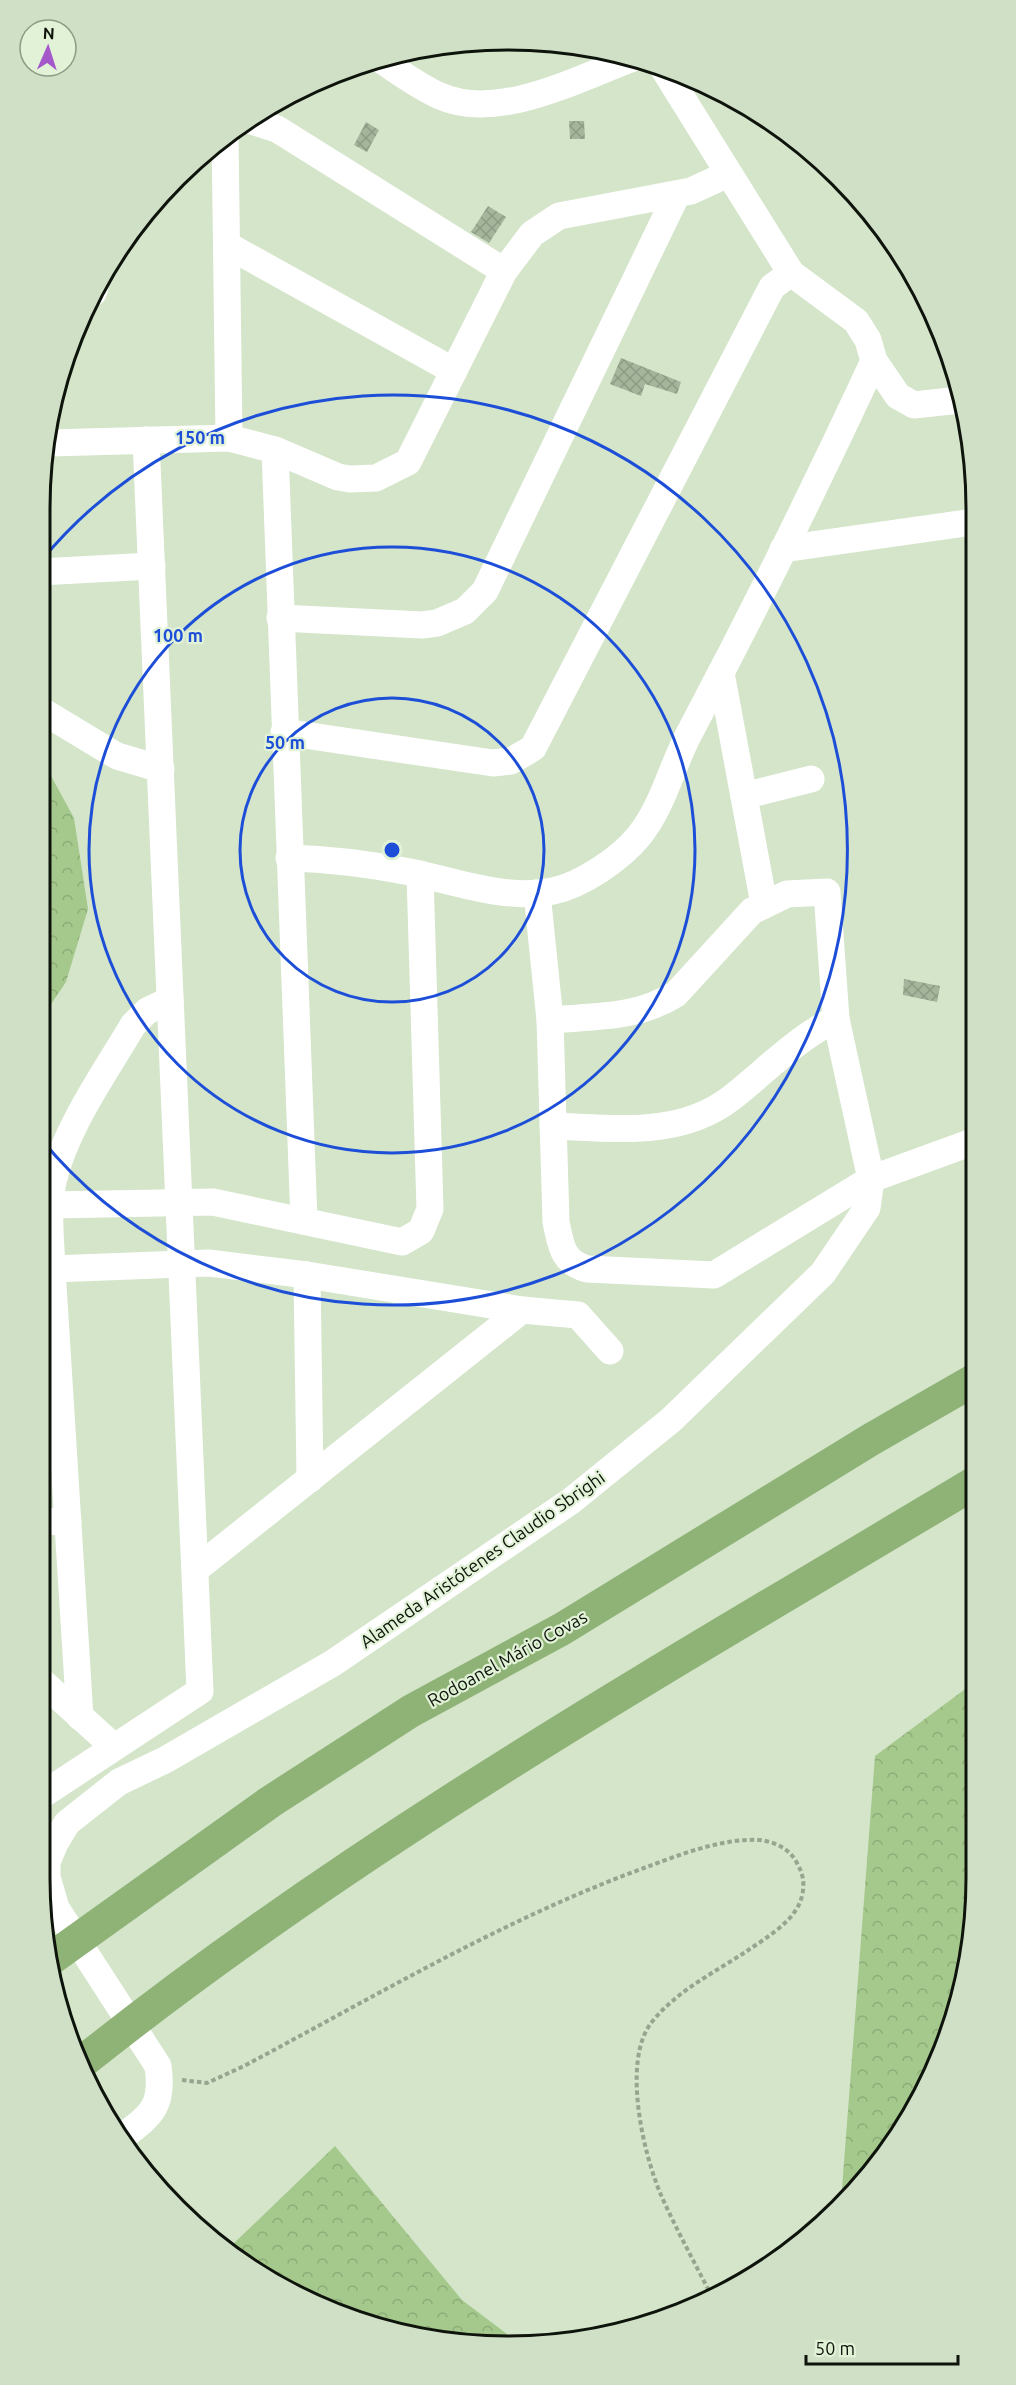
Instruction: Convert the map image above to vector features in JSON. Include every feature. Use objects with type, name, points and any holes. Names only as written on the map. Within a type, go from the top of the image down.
[{"type":"highway","name":"Rodoanel Mário Covas","points":[[56,1955],[270,1802],[411,1711],[562,1629],[870,1440],[966,1386]]},
{"type":"highway","points":[[89,2056],[174,1990],[388,1841],[625,1693],[966,1488]]},
{"type":"street","points":[[389,65],[441,96],[464,102],[488,104],[516,101],[617,63]]},
{"type":"street","points":[[670,79],[791,273],[856,321],[868,340],[874,361],[898,396],[914,405],[954,401]]},
{"type":"street","points":[[259,123],[277,129],[504,271]]},
{"type":"street","points":[[225,147],[229,438]]},
{"type":"street","points":[[54,443],[229,438],[275,450],[338,477],[363,480],[388,475],[408,462],[504,271],[532,234],[559,216],[691,191],[728,174]]},
{"type":"street","points":[[280,618],[422,625],[452,618],[476,602],[485,591],[677,194]]},
{"type":"street","points":[[227,245],[454,371]]},
{"type":"street","points":[[284,732],[492,763],[511,761],[533,748],[772,287],[791,273]]},
{"type":"street","points":[[289,858],[339,860],[505,891],[537,893],[552,891],[588,879],[638,837],[660,800],[676,757],[783,549],[874,361]]},
{"type":"street","points":[[50,1790],[200,1691],[146,440]]},
{"type":"street","points":[[275,450],[304,1221]]},
{"type":"street","points":[[783,549],[966,523]]},
{"type":"street","points":[[50,572],[152,567]]},
{"type":"street","points":[[550,1020],[627,1015],[660,1003],[676,994],[741,920],[764,904],[721,673]]},
{"type":"street","points":[[50,716],[117,756],[160,769]]},
{"type":"street","points":[[744,796],[811,779]]},
{"type":"street","points":[[50,1205],[213,1202],[402,1242],[421,1230],[430,1209],[420,874]]},
{"type":"street","name":"Alameda Aristótenes Claudio Sbrighi","points":[[50,1856],[67,1823],[119,1782],[165,1760],[333,1663],[580,1493],[671,1420],[823,1274],[867,1208],[871,1179],[836,1019],[827,892],[799,892],[764,904]]},
{"type":"street","points":[[537,893],[550,1020],[556,1222],[562,1252],[572,1263],[587,1269],[714,1275],[871,1179],[966,1144]]},
{"type":"street","points":[[81,1717],[52,1269],[50,1205],[53,1184],[63,1150],[133,1025],[147,1011],[170,1000]]},
{"type":"street","points":[[553,1126],[649,1129],[698,1117],[730,1099],[819,1028],[836,1019]]},
{"type":"street","points":[[52,1269],[209,1263],[307,1275],[522,1310],[578,1315],[610,1351]]},
{"type":"street","points":[[307,1275],[310,1479]]},
{"type":"street","points":[[195,1570],[522,1310]]},
{"type":"street","points":[[50,1522],[68,1521]]},
{"type":"street","points":[[50,1689],[114,1747]]},
{"type":"street","name":"Alameda Aristótenes Claudio Sbrighi","points":[[50,1887],[56,1908],[158,2066]]},
{"type":"street","points":[[127,2132],[156,2107],[160,2084],[158,2066]]},
{"type":"path","points":[[158,2066],[179,2079],[198,2084],[207,2083],[244,2066],[528,1914],[590,1888],[678,1856],[720,1844],[761,1840],[776,1844],[795,1858],[802,1873],[804,1885],[796,1911],[766,1938],[687,1992],[658,2016],[646,2033],[636,2066],[644,2138],[660,2193],[708,2289]]},
{"type":"green space","points":[[50,774],[74,818],[88,909],[66,982],[50,1006]]},
{"type":"green space","points":[[966,1688],[966,1907],[963,1937],[951,1996],[932,2052],[905,2106],[872,2156],[842,2191],[875,1756]]},
{"type":"green space","points":[[335,2146],[462,2300],[510,2336],[448,2332],[389,2320],[361,2311],[305,2288],[233,2244]]},
{"type":"building","points":[[569,121],[584,121],[585,139],[570,139]]},
{"type":"building","points":[[366,122],[379,130],[367,152],[354,145]]},
{"type":"building","points":[[488,206],[506,217],[489,243],[471,232]]},
{"type":"building","points":[[621,358],[681,382],[677,394],[645,384],[641,396],[610,384]]},
{"type":"building","points":[[904,979],[940,986],[937,1002],[903,995]]}]
